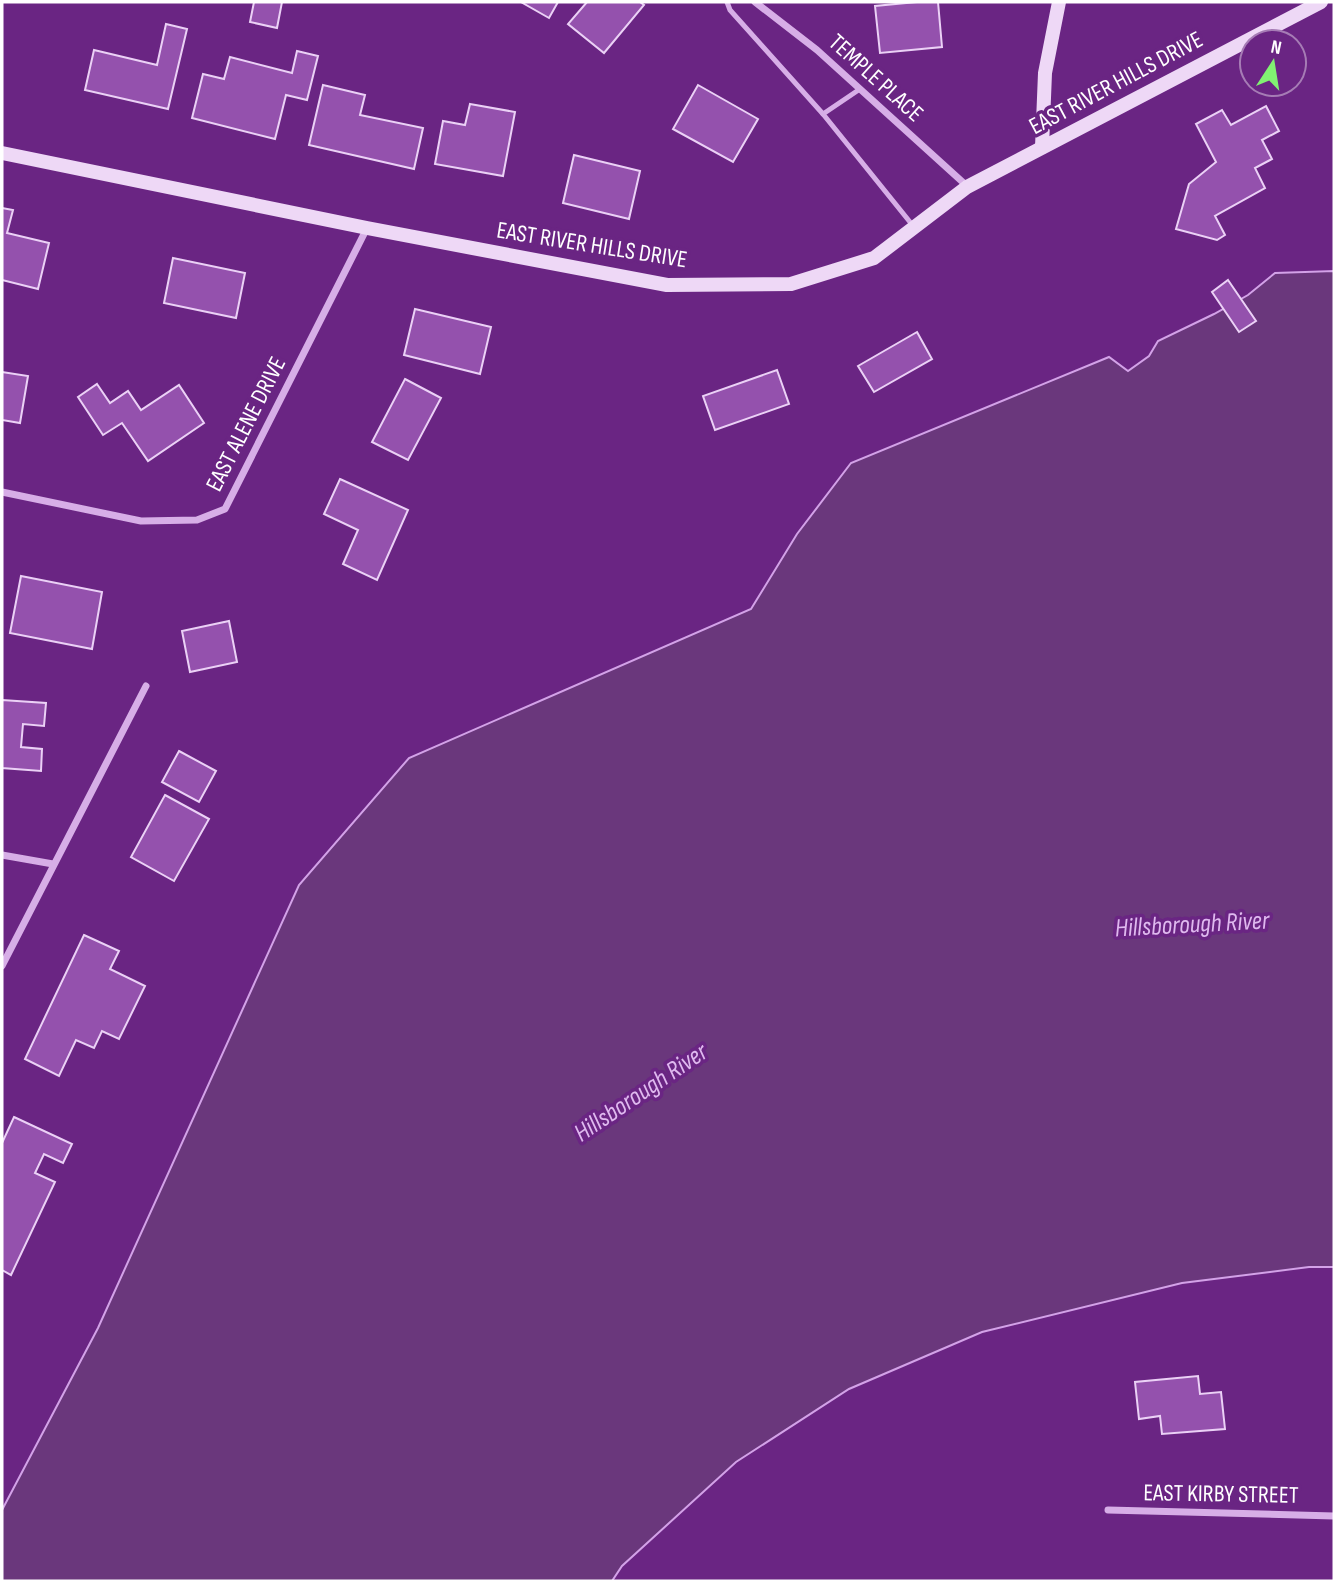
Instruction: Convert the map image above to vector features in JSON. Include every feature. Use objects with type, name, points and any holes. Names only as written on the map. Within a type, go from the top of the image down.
[{"type":"street","name":"TEMPLE PLACE","points":[[755,2],[817,50],[967,187]]},
{"type":"street","points":[[1042,147],[1045,73],[1059,2]]},
{"type":"street","name":"EAST RIVER HILLS DRIVE","points":[[2,153],[367,228],[667,285],[791,284],[874,258],[967,187],[1321,2]]},
{"type":"street","name":"EAST ALENE DRIVE","points":[[2,492],[141,521],[197,520],[225,509],[367,228]]},
{"type":"street","points":[[2,966],[146,686]]},
{"type":"street","points":[[2,855],[53,864]]},
{"type":"street","name":"EAST KIRBY STREET","points":[[1108,1510],[1334,1516]]},
{"type":"lane","points":[[727,2],[730,10],[823,114],[914,227]]},
{"type":"lane","points":[[823,114],[860,89]]},
{"type":"water","name":"Hillsborough River","points":[[1334,271],[1334,1267],[1309,1267],[1182,1283],[982,1332],[849,1389],[736,1462],[622,1566],[612,1581],[2,1581],[2,1510],[98,1328],[299,885],[409,758],[751,609],[797,534],[851,463],[1109,357],[1128,371],[1149,356],[1158,341],[1248,295],[1275,273]]},
{"type":"building","points":[[254,2],[282,2],[277,28],[250,22]]},
{"type":"building","points":[[521,2],[558,2],[549,18]]},
{"type":"building","points":[[587,2],[640,2],[644,5],[604,53],[568,24]]},
{"type":"building","points":[[938,2],[942,47],[880,53],[875,6]]},
{"type":"building","points":[[166,24],[187,29],[168,109],[85,90],[94,50],[157,65]]},
{"type":"building","points":[[297,51],[318,56],[307,100],[286,95],[275,139],[192,118],[203,74],[224,79],[230,57],[292,73]]},
{"type":"building","points":[[323,85],[365,95],[360,115],[423,128],[414,169],[309,145]]},
{"type":"building","points":[[698,85],[758,119],[733,162],[673,129]]},
{"type":"building","points":[[470,104],[515,112],[503,176],[435,164],[443,121],[465,125]]},
{"type":"building","points":[[1266,106],[1279,131],[1262,140],[1272,159],[1255,168],[1265,188],[1215,216],[1225,235],[1217,240],[1176,229],[1189,184],[1216,162],[1196,124],[1222,110],[1231,125]]},
{"type":"building","points":[[574,155],[640,171],[629,219],[563,203]]},
{"type":"building","points":[[2,208],[13,210],[7,233],[49,243],[38,289],[2,280]]},
{"type":"building","points":[[173,258],[245,273],[236,318],[164,303]]},
{"type":"building","points":[[1228,280],[1256,321],[1239,332],[1212,292]]},
{"type":"building","points":[[415,309],[491,327],[480,374],[404,355]]},
{"type":"building","points":[[917,332],[932,359],[874,392],[858,366]]},
{"type":"building","points":[[777,370],[789,404],[715,430],[703,396]]},
{"type":"building","points":[[2,372],[28,376],[20,423],[2,420]]},
{"type":"building","points":[[405,379],[441,398],[408,460],[372,442]]},
{"type":"building","points":[[97,384],[110,403],[128,391],[141,410],[179,385],[204,423],[148,461],[122,423],[103,435],[78,397]]},
{"type":"building","points":[[340,479],[408,510],[377,580],[343,564],[358,530],[324,514]]},
{"type":"building","points":[[21,576],[102,592],[92,649],[10,633]]},
{"type":"building","points":[[229,621],[237,662],[190,672],[182,631]]},
{"type":"building","points":[[2,700],[46,703],[44,726],[23,724],[21,747],[42,749],[41,771],[2,768]]},
{"type":"building","points":[[179,751],[216,771],[199,802],[162,782]]},
{"type":"building","points":[[165,795],[209,819],[174,881],[131,857]]},
{"type":"building","points":[[84,935],[119,951],[110,969],[145,986],[119,1039],[102,1031],[94,1048],[76,1040],[59,1076],[25,1059]]},
{"type":"building","points":[[14,1117],[72,1144],[63,1163],[44,1154],[35,1173],[55,1182],[11,1275],[2,1270],[2,1143]]},
{"type":"building","points":[[1198,1376],[1200,1394],[1221,1392],[1225,1429],[1162,1434],[1160,1416],[1139,1419],[1135,1382]]}]
